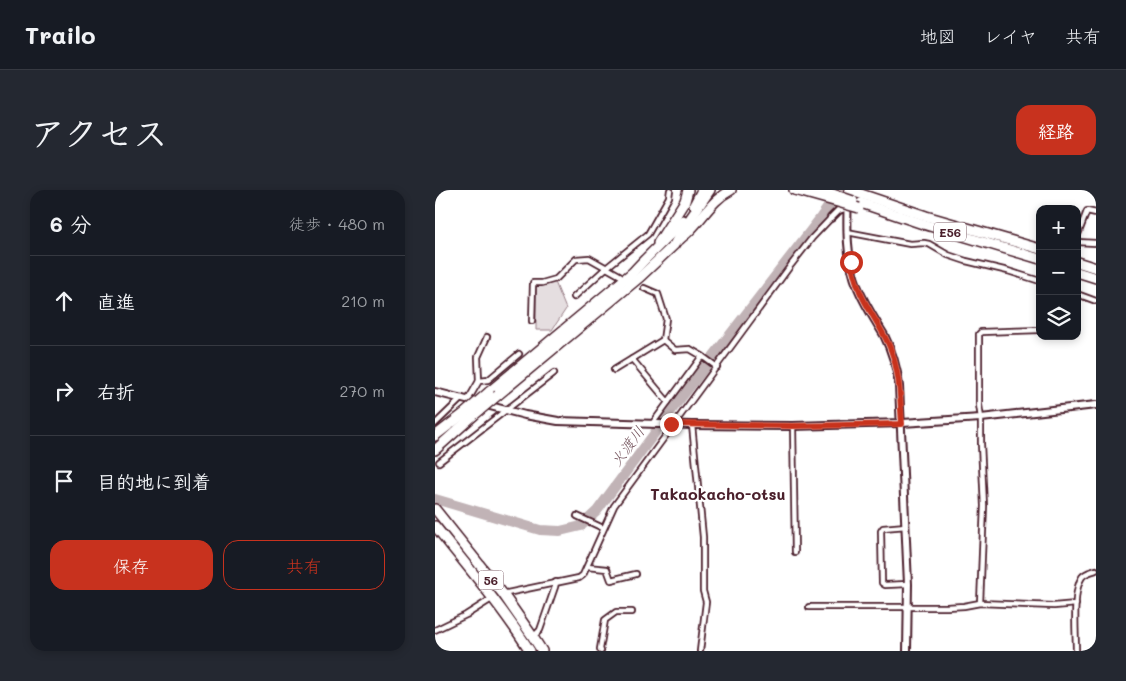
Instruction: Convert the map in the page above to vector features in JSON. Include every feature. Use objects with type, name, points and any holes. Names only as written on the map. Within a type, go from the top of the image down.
[{"type":"highway","points":[[653,250],[685,201],[689,190]]},
{"type":"highway","points":[[435,450],[493,393],[633,272],[653,250],[668,238],[690,211],[703,190]]},
{"type":"highway","points":[[674,245],[710,190]]},
{"type":"highway","points":[[493,393],[640,277],[692,228],[710,206],[723,194],[731,190]]},
{"type":"highway","points":[[794,190],[861,202]]},
{"type":"highway","name":"E56","points":[[821,190],[923,224],[1036,258]]},
{"type":"highway","name":"E56","points":[[849,190],[861,202],[926,216],[1036,249]]},
{"type":"highway","points":[[1081,263],[1096,268]]},
{"type":"highway","points":[[1081,273],[1096,278]]},
{"type":"highway","points":[[435,436],[470,414]]},
{"type":"highway","name":"56","points":[[435,510],[503,594],[542,651]]},
{"type":"highway","name":"56","points":[[435,526],[493,598],[530,651]]},
{"type":"street","points":[[574,297],[647,234],[669,198],[670,190]]},
{"type":"street","points":[[849,190],[847,232],[851,262],[858,288],[887,343],[898,373],[902,424],[908,584],[907,651]]},
{"type":"street","points":[[435,630],[503,594],[579,578],[583,575],[614,506],[715,366],[797,258],[831,218],[839,210],[847,207]]},
{"type":"street","points":[[1081,230],[1087,211],[1096,213]]},
{"type":"street","points":[[847,232],[910,244],[929,244],[948,255],[1036,280]]},
{"type":"street","points":[[1081,240],[1096,243]]},
{"type":"street","points":[[532,321],[533,284],[542,284],[556,279],[576,259],[589,258],[621,276]]},
{"type":"street","points":[[614,370],[663,340],[666,319],[658,294],[644,288]]},
{"type":"street","points":[[1080,295],[1096,300]]},
{"type":"street","points":[[980,603],[984,506],[979,405],[979,334],[981,332],[1036,330]]},
{"type":"street","points":[[435,424],[465,399],[479,381],[478,357],[487,337]]},
{"type":"street","points":[[663,340],[675,350],[690,349],[715,366]]},
{"type":"street","points":[[479,381],[488,380],[519,354]]},
{"type":"street","points":[[654,424],[668,402],[703,357]]},
{"type":"street","points":[[632,360],[668,402]]},
{"type":"street","points":[[439,462],[554,373]]},
{"type":"street","points":[[435,392],[525,415],[558,421],[693,425],[902,424],[981,418],[1096,405]]},
{"type":"street","points":[[693,425],[703,537],[703,591],[706,602],[700,651]]},
{"type":"street","points":[[793,426],[795,552]]},
{"type":"street","points":[[577,516],[603,528]]},
{"type":"street","points":[[906,526],[883,528],[881,531],[882,583],[885,585],[908,584]]},
{"type":"street","points":[[587,568],[607,569],[611,580],[636,574]]},
{"type":"street","points":[[1076,651],[1075,604],[1077,591],[1081,578],[1086,573],[1096,570]]},
{"type":"street","points":[[533,637],[540,630],[556,582]]},
{"type":"street","points":[[809,607],[927,607],[980,603],[1054,606],[1075,604]]},
{"type":"street","points":[[601,651],[605,620],[616,612],[632,612]]},
{"type":"shaded area","points":[[555,282],[566,309],[552,330],[536,330],[536,286]]},
{"type":"waterway","name":"火渡川","points":[[435,499],[540,530],[560,531],[581,526],[597,511],[840,190]]},
{"type":"district","name":"Takaokacho-otsu","points":[[718,493]]},
{"type":"route","points":[[671,424],[793,426],[902,424],[898,373],[891,350],[863,300],[853,274],[851,262]]}]
